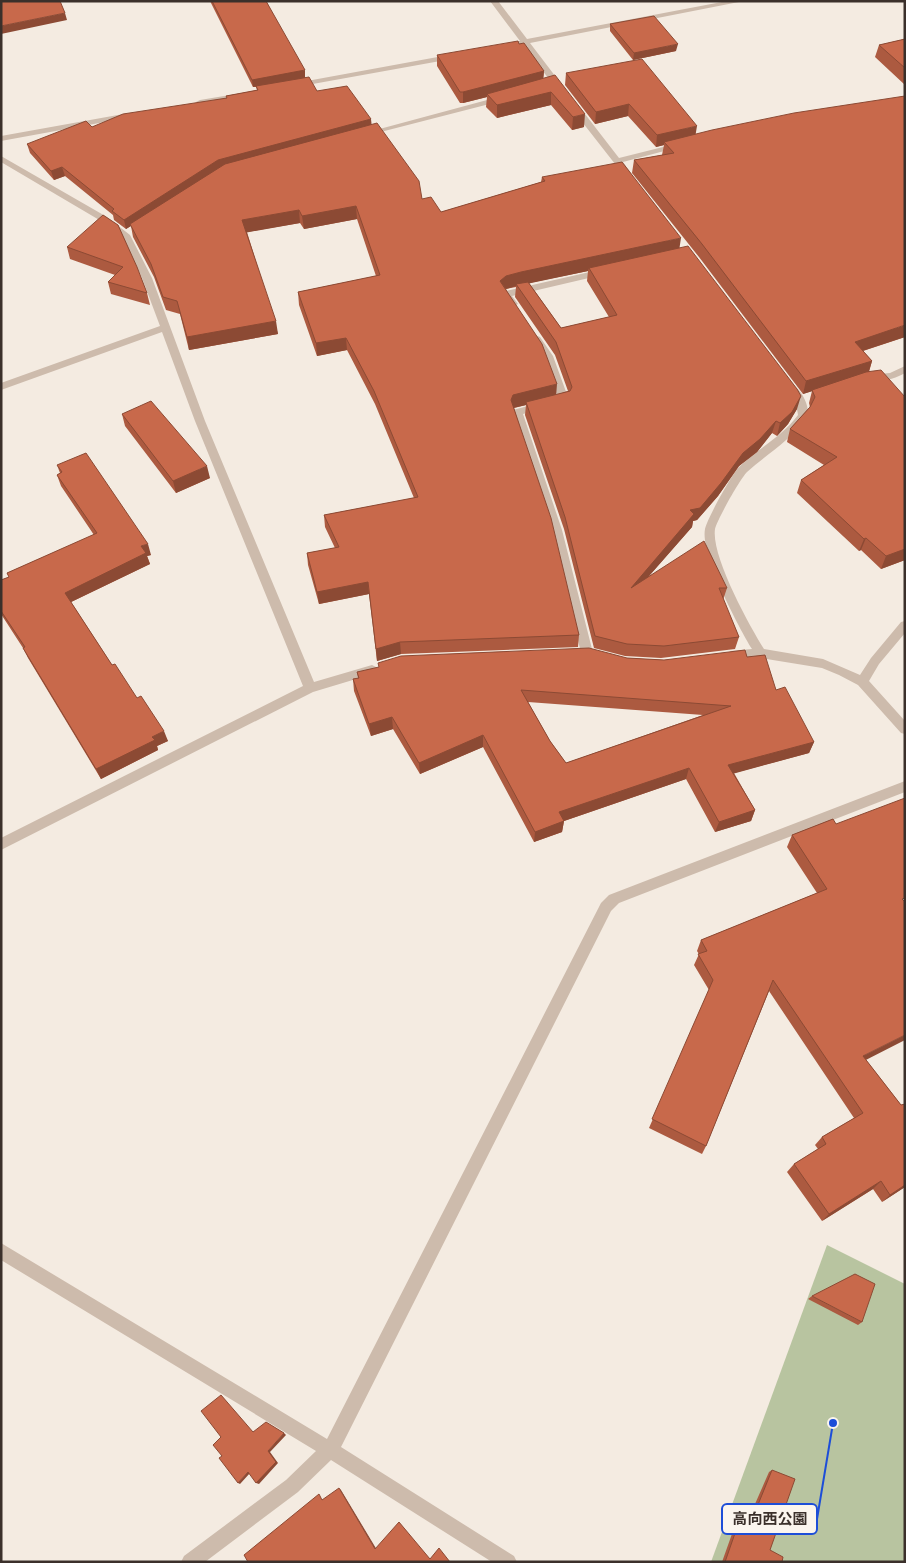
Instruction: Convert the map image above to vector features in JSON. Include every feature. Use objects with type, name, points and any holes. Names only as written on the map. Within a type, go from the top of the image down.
[{"type":"street","points":[[494,1],[634,183]]},
{"type":"street","points":[[507,46],[740,1]]},
{"type":"street","points":[[284,87],[458,55]]},
{"type":"street","points":[[547,86],[556,83]]},
{"type":"street","points":[[188,105],[256,92]]},
{"type":"street","points":[[356,137],[509,96]]},
{"type":"street","points":[[1,139],[140,114]]},
{"type":"street","points":[[618,161],[684,145]]},
{"type":"street","points":[[1,158],[130,232],[200,421],[310,688]]},
{"type":"street","points":[[517,310],[506,294],[615,269]]},
{"type":"street","points":[[1,387],[165,328]]},
{"type":"street","points":[[533,334],[548,356],[564,400],[517,412],[558,530],[586,654]]},
{"type":"street","points":[[860,380],[892,381],[905,369]]},
{"type":"street","points":[[760,652],[748,636],[713,552],[710,529],[740,473],[773,447],[799,422],[804,410],[804,399],[783,378]]},
{"type":"street","points":[[862,682],[875,661],[905,625]]},
{"type":"street","points":[[720,658],[760,652],[823,664],[862,682],[905,729]]},
{"type":"street","points":[[1,844],[310,688],[383,666]]},
{"type":"street","points":[[190,1562],[292,1486],[330,1450],[606,906],[614,899],[905,786]]},
{"type":"street","points":[[1,1251],[330,1450],[508,1562]]},
{"type":"green space","points":[[827,1245],[905,1284],[905,1562],[711,1562]]},
{"type":"building","points":[[1,1],[60,1],[65,13],[1,26]]},
{"type":"building","points":[[212,1],[266,1],[305,70],[252,80]]},
{"type":"building","points":[[654,16],[678,44],[634,53],[610,24]]},
{"type":"building","points":[[905,39],[905,68],[879,45]]},
{"type":"building","points":[[518,41],[519,44],[524,43],[544,71],[463,92],[460,92],[437,55]]},
{"type":"building","points":[[642,59],[697,126],[657,135],[629,104],[596,112],[566,73]]},
{"type":"building","points":[[555,75],[585,114],[573,117],[551,92],[497,105],[487,94]]},
{"type":"building","points":[[309,77],[317,91],[347,86],[371,119],[218,160],[124,220],[112,211],[114,209],[62,167],[51,171],[27,144],[86,121],[92,127],[123,114],[227,98],[226,96],[258,90],[256,86]]},
{"type":"building","points":[[905,96],[905,325],[855,342],[872,361],[806,381],[702,244],[634,160],[674,153],[664,142],[712,130],[794,113]]},
{"type":"building","points":[[377,123],[419,181],[422,199],[431,197],[441,212],[545,181],[542,177],[622,162],[681,238],[521,272],[506,276],[500,281],[542,344],[557,384],[513,395],[511,400],[551,518],[579,635],[400,642],[376,649],[368,582],[317,592],[307,553],[339,547],[324,515],[418,497],[374,391],[346,338],[316,343],[298,292],[380,275],[356,206],[302,216],[299,210],[242,220],[276,321],[187,337],[177,301],[163,297],[151,264],[130,224],[225,164]]},
{"type":"building","points":[[103,215],[118,225],[147,293],[108,282],[123,267],[67,247]]},
{"type":"building","points":[[688,246],[801,396],[792,412],[780,423],[776,421],[760,439],[743,453],[700,508],[690,510],[694,514],[631,588],[704,541],[727,588],[719,588],[739,637],[664,646],[627,644],[595,636],[565,517],[526,402],[570,391],[572,387],[556,342],[516,284],[528,282],[561,328],[617,315],[589,268]]},
{"type":"building","points":[[881,370],[905,397],[905,549],[886,556],[866,538],[864,539],[801,480],[837,457],[790,429],[810,407],[815,397],[812,390],[866,372]]},
{"type":"building","points":[[151,401],[207,466],[173,481],[122,414]]},
{"type":"building","points":[[86,453],[148,544],[141,546],[146,553],[65,593],[112,665],[115,664],[137,698],[141,696],[164,731],[152,737],[155,740],[96,769],[23,648],[25,647],[1,611],[1,580],[9,577],[7,573],[97,533],[57,475],[62,472],[57,465]]},
{"type":"building","points":[[589,648],[627,658],[664,660],[745,650],[747,657],[765,655],[776,690],[785,687],[814,742],[728,765],[755,810],[719,822],[689,768],[559,812],[564,821],[535,832],[483,735],[419,763],[392,717],[369,724],[353,679],[359,678],[357,672],[379,667],[378,663],[401,656]],"holes":[[[521,690],[731,706],[566,763],[550,741]]]},
{"type":"building","points":[[905,798],[905,898],[902,899],[905,902],[905,1035],[863,1056],[901,1105],[905,1104],[905,1185],[890,1195],[881,1181],[829,1214],[794,1164],[826,1144],[822,1137],[863,1113],[773,980],[706,1146],[652,1119],[713,980],[698,954],[707,951],[701,940],[827,889],[792,835],[833,819],[836,824]]},
{"type":"building","points":[[855,1274],[875,1284],[862,1322],[812,1296]]},
{"type":"building","points":[[221,1395],[253,1432],[266,1422],[284,1433],[268,1451],[276,1462],[256,1483],[248,1472],[238,1483],[219,1458],[222,1456],[213,1445],[221,1437],[201,1411]]},
{"type":"building","points":[[772,1470],[795,1479],[770,1550],[783,1557],[782,1562],[725,1562],[741,1516],[751,1522]]},
{"type":"building","points":[[339,1488],[375,1549],[399,1522],[430,1559],[439,1548],[450,1562],[248,1562],[244,1555],[319,1494],[322,1500]]},
{"type":"place","name":"高向西公園","points":[[833,1423]]}]
